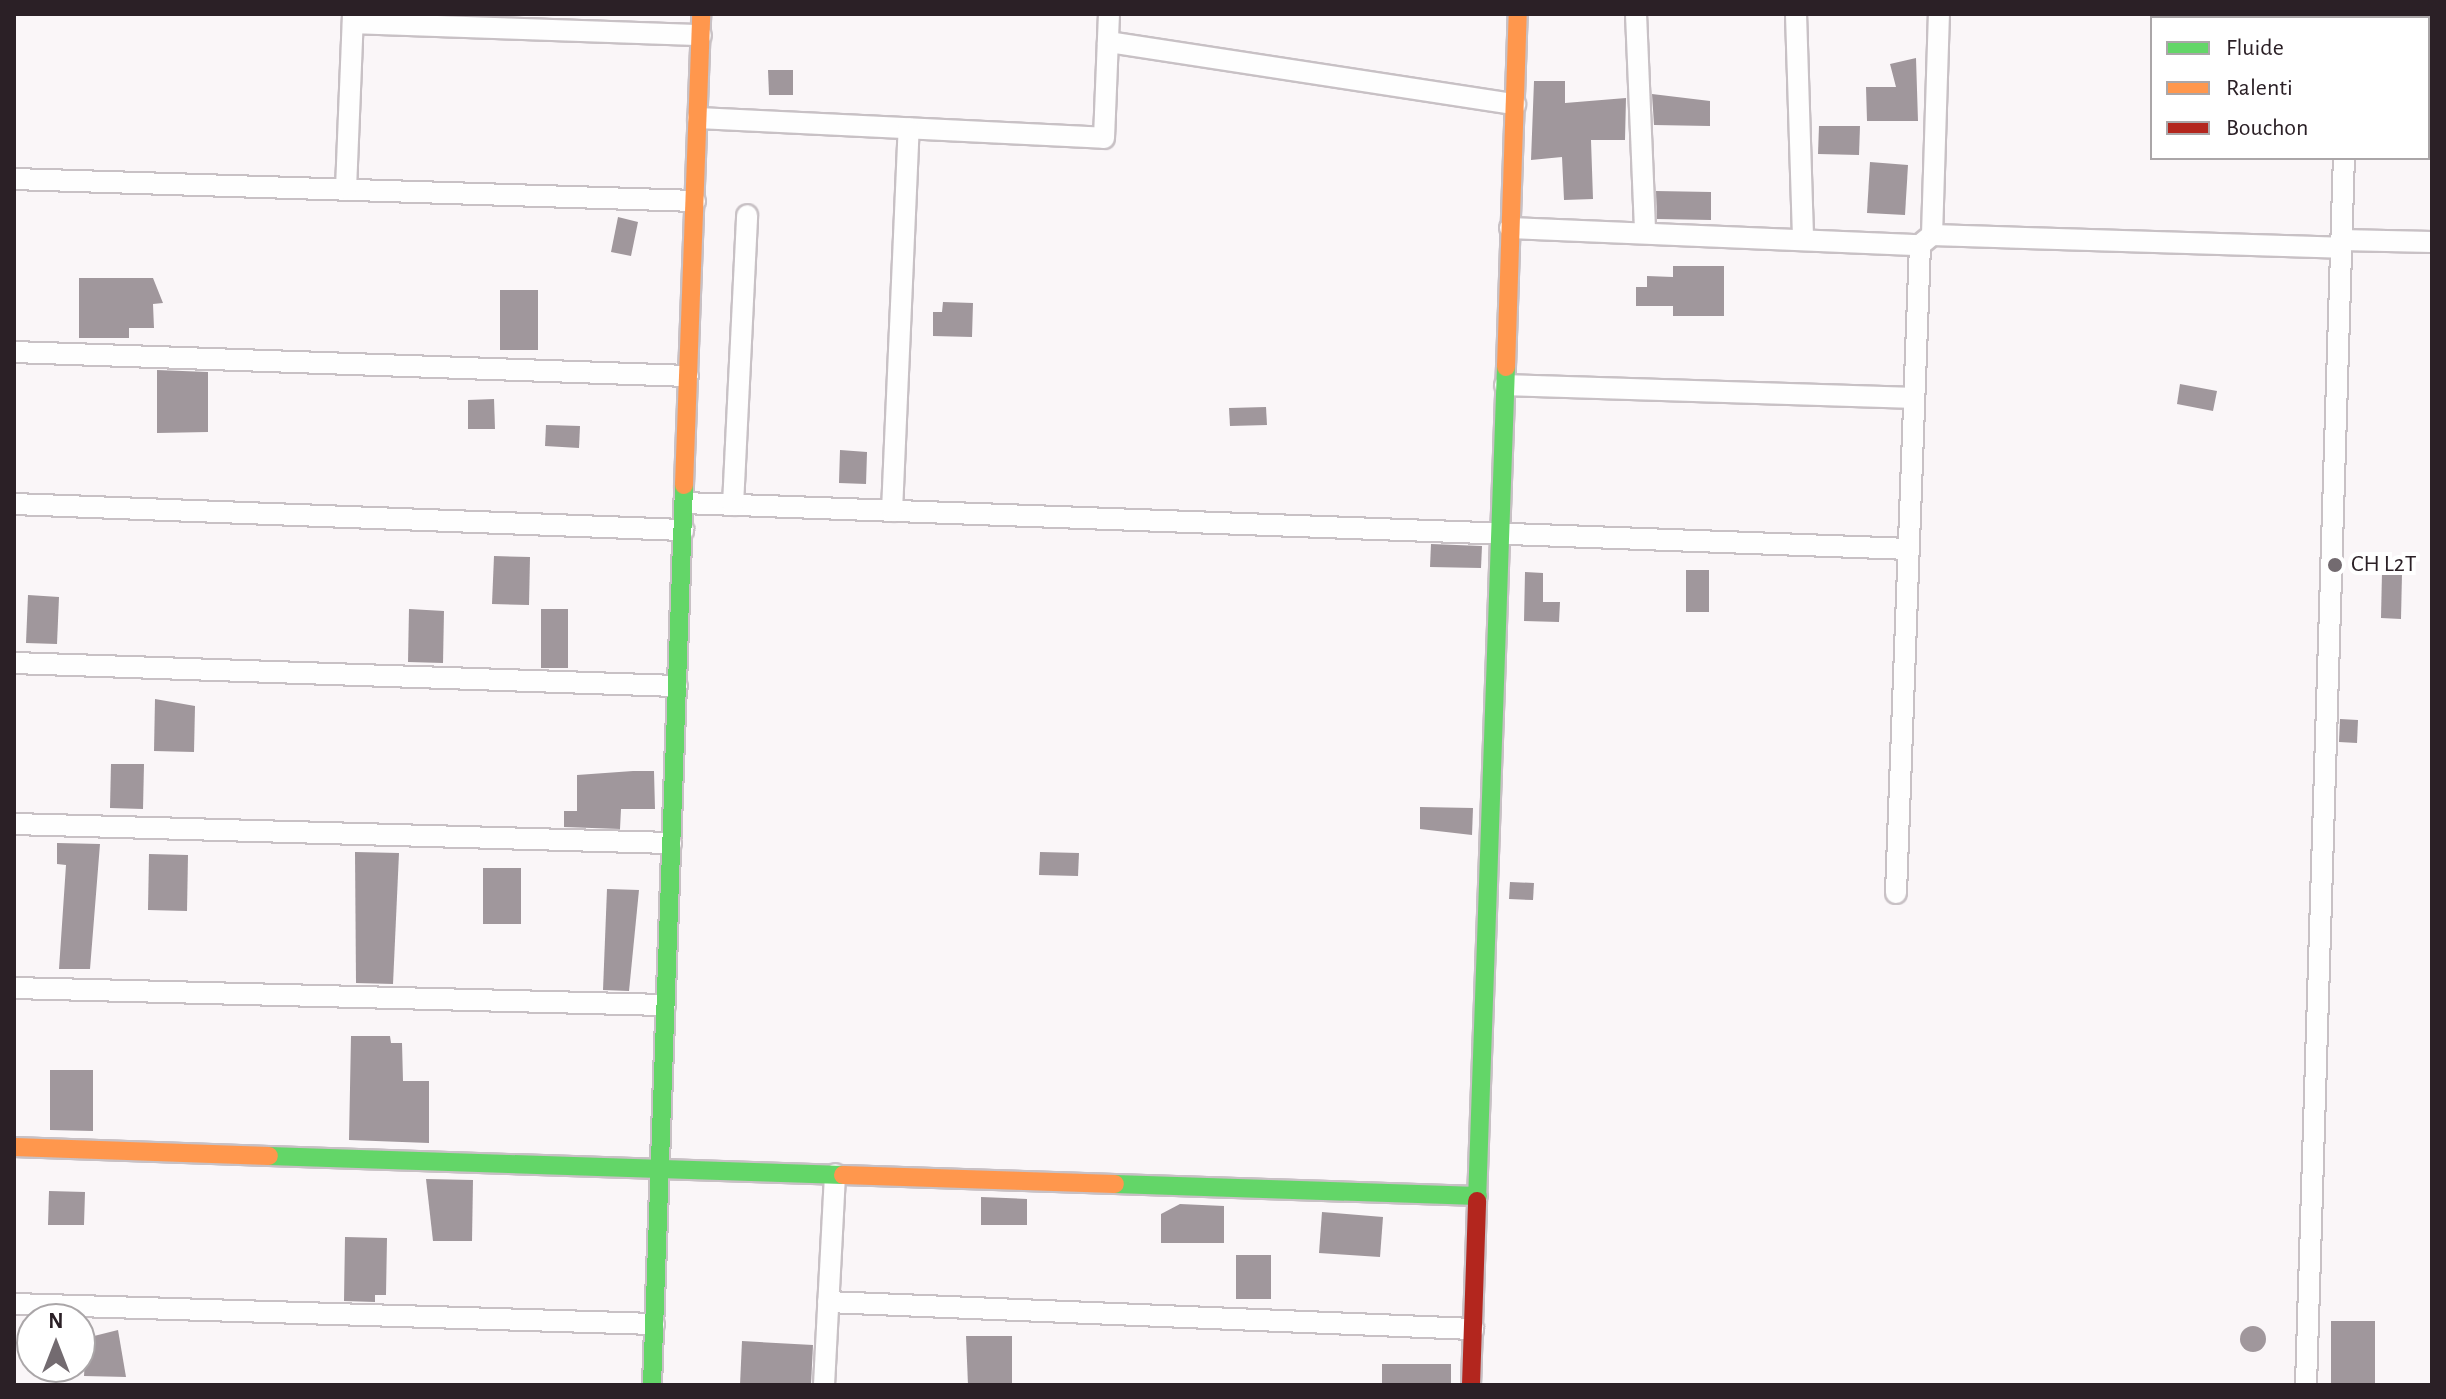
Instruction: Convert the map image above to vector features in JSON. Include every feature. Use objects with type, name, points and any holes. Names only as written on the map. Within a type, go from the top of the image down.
[{"type":"street","points":[[698,118],[1104,138],[1109,14]]},
{"type":"street","points":[[1471,1385],[1518,14]]},
{"type":"street","points":[[1636,14],[1645,233]]},
{"type":"street","points":[[1796,14],[1803,240]]},
{"type":"street","points":[[1896,893],[1914,398],[1939,14]]},
{"type":"street","points":[[346,189],[353,18],[701,24],[652,1385]]},
{"type":"street","points":[[1108,42],[1515,104]]},
{"type":"street","points":[[892,511],[909,128]]},
{"type":"street","points":[[2306,1385],[2344,160]]},
{"type":"street","points":[[14,179],[695,201]]},
{"type":"street","points":[[733,505],[747,215]]},
{"type":"street","points":[[1510,228],[1803,240],[2432,242]]},
{"type":"street","points":[[14,352],[688,376]]},
{"type":"street","points":[[1505,385],[1914,398]]},
{"type":"street","points":[[684,503],[1909,549]]},
{"type":"street","points":[[14,504],[683,530]]},
{"type":"street","points":[[14,663],[677,686]]},
{"type":"street","points":[[14,824],[671,843]]},
{"type":"street","points":[[14,988],[665,1005]]},
{"type":"street","points":[[14,1147],[1478,1196]]},
{"type":"street","points":[[824,1385],[835,1174]]},
{"type":"street","points":[[828,1302],[1473,1329]]},
{"type":"street","points":[[14,1304],[654,1324]]},
{"type":"building","points":[[1916,58],[1918,121],[1867,121],[1866,87],[1896,87],[1890,64]]},
{"type":"building","points":[[768,70],[793,70],[793,95],[769,95]]},
{"type":"building","points":[[1534,81],[1565,81],[1565,103],[1626,98],[1625,140],[1591,140],[1593,199],[1564,200],[1562,157],[1531,160]]},
{"type":"building","points":[[1652,94],[1710,101],[1710,126],[1654,125]]},
{"type":"building","points":[[1819,126],[1860,126],[1859,155],[1818,154]]},
{"type":"building","points":[[1870,162],[1908,165],[1905,215],[1867,213]]},
{"type":"building","points":[[1656,191],[1711,192],[1711,220],[1657,219]]},
{"type":"building","points":[[618,217],[638,222],[631,256],[611,252]]},
{"type":"building","points":[[1673,266],[1724,266],[1724,316],[1673,316],[1673,306],[1636,306],[1636,287],[1647,287],[1647,276],[1673,277]]},
{"type":"building","points":[[79,278],[153,278],[163,303],[153,304],[154,328],[129,328],[129,338],[79,338]]},
{"type":"building","points":[[500,290],[538,290],[538,350],[500,350]]},
{"type":"building","points":[[943,302],[973,303],[972,337],[933,336],[933,312],[942,312]]},
{"type":"building","points":[[157,370],[208,372],[208,432],[157,433]]},
{"type":"building","points":[[2180,384],[2217,391],[2213,411],[2177,404]]},
{"type":"building","points":[[494,399],[495,429],[468,429],[468,400]]},
{"type":"building","points":[[1266,407],[1267,425],[1230,426],[1229,408]]},
{"type":"building","points":[[546,425],[580,426],[579,448],[545,446]]},
{"type":"building","points":[[840,450],[867,452],[866,484],[839,483]]},
{"type":"building","points":[[1431,544],[1482,546],[1481,568],[1430,567]]},
{"type":"building","points":[[494,556],[530,557],[529,605],[492,604]]},
{"type":"building","points":[[1686,570],[1709,570],[1709,612],[1686,612]]},
{"type":"building","points":[[1525,572],[1543,573],[1543,602],[1560,602],[1559,622],[1524,621]]},
{"type":"building","points":[[2382,572],[2402,573],[2401,619],[2381,618]]},
{"type":"building","points":[[28,595],[59,597],[57,644],[26,643]]},
{"type":"building","points":[[409,609],[444,611],[443,663],[408,662]]},
{"type":"building","points":[[541,609],[568,609],[568,668],[541,668]]},
{"type":"building","points":[[155,699],[195,706],[194,752],[154,751]]},
{"type":"building","points":[[2340,719],[2358,720],[2357,743],[2339,742]]},
{"type":"building","points":[[111,764],[144,764],[143,809],[110,808]]},
{"type":"building","points":[[654,771],[655,809],[621,809],[620,829],[564,827],[564,811],[577,811],[577,775]]},
{"type":"building","points":[[1420,807],[1473,808],[1472,835],[1420,829]]},
{"type":"building","points":[[57,843],[100,844],[90,969],[59,969],[66,865],[57,864]]},
{"type":"building","points":[[355,852],[399,853],[393,984],[356,983]]},
{"type":"building","points":[[1040,852],[1079,853],[1078,876],[1039,875]]},
{"type":"building","points":[[149,854],[188,855],[187,911],[148,910]]},
{"type":"building","points":[[483,868],[521,868],[521,924],[483,924]]},
{"type":"building","points":[[1510,882],[1534,883],[1533,900],[1509,899]]},
{"type":"building","points":[[607,889],[639,890],[629,991],[603,990]]},
{"type":"building","points":[[351,1036],[390,1036],[391,1043],[402,1043],[403,1081],[429,1081],[429,1143],[349,1140]]},
{"type":"building","points":[[50,1070],[93,1070],[93,1131],[50,1130]]},
{"type":"building","points":[[426,1179],[473,1180],[472,1241],[433,1241]]},
{"type":"building","points":[[49,1191],[85,1192],[84,1225],[48,1225]]},
{"type":"building","points":[[981,1197],[1027,1199],[1027,1225],[981,1225]]},
{"type":"building","points":[[1180,1204],[1224,1206],[1224,1243],[1161,1243],[1161,1214]]},
{"type":"building","points":[[1322,1212],[1383,1217],[1380,1257],[1319,1253]]},
{"type":"building","points":[[345,1237],[387,1238],[386,1295],[375,1295],[375,1302],[344,1301]]},
{"type":"building","points":[[1236,1255],[1271,1255],[1271,1299],[1236,1299]]},
{"type":"building","points":[[2331,1321],[2375,1321],[2375,1385],[2331,1385]]},
{"type":"building","points":[[2253,1326],[2262,1330],[2266,1339],[2262,1348],[2253,1352],[2244,1348],[2240,1339],[2244,1330]]},
{"type":"building","points":[[118,1330],[126,1377],[96,1376],[96,1336]]},
{"type":"building","points":[[966,1336],[1012,1336],[1012,1385],[968,1385]]},
{"type":"building","points":[[742,1341],[813,1345],[811,1385],[740,1385]]},
{"type":"building","points":[[1382,1364],[1451,1364],[1451,1385],[1382,1385]]},
{"type":"traffic: fast","points":[[1477,1201],[1506,367]]},
{"type":"traffic: fast","points":[[652,1385],[684,485]]},
{"type":"traffic: fast","points":[[269,1156],[843,1175]]},
{"type":"traffic: fast","points":[[1115,1184],[1478,1196]]},
{"type":"traffic: slow","points":[[684,485],[701,14]]},
{"type":"traffic: slow","points":[[1506,367],[1518,14]]},
{"type":"traffic: slow","points":[[14,1147],[269,1156]]},
{"type":"traffic: slow","points":[[843,1175],[1115,1184]]},
{"type":"traffic: jam","points":[[1471,1385],[1477,1201]]},
{"type":"place","name":"CH L2T","points":[[2335,565]]}]
